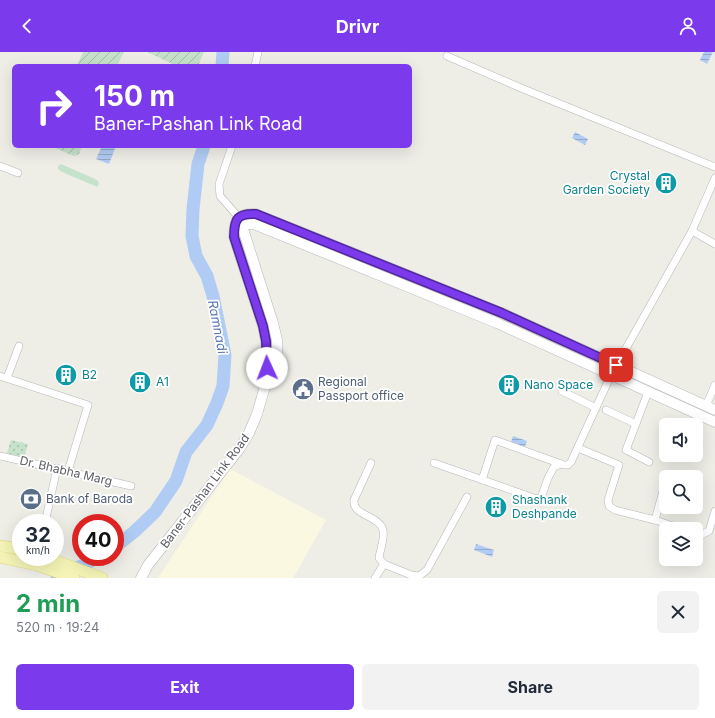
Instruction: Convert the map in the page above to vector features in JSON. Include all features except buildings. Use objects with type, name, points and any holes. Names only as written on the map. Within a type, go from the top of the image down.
[{"type":"main road","points":[[0,546],[12,548]]},
{"type":"main road","points":[[0,557],[37,565],[74,578]]},
{"type":"main road","points":[[64,563],[102,578]]},
{"type":"street","points":[[255,64],[258,52]]},
{"type":"street","points":[[447,56],[521,88],[715,167]]},
{"type":"street","points":[[231,148],[219,184],[220,196],[239,217],[244,226],[254,224],[497,323],[715,422]]},
{"type":"street","points":[[0,166],[18,174]]},
{"type":"street","points":[[482,480],[495,440],[561,464],[568,465],[578,448],[616,365],[692,230],[715,178]]},
{"type":"street","points":[[239,217],[245,213],[256,214],[502,313],[710,408],[715,385]]},
{"type":"street","name":"Baner-Pashan Link Road","points":[[239,217],[234,228],[234,237],[263,326],[266,341],[268,376]]},
{"type":"street","name":"Baner-Pashan Link Road","points":[[141,578],[148,564],[240,448],[249,433],[257,414],[268,376],[277,359],[277,340],[273,323],[245,235],[244,226]]},
{"type":"street","points":[[692,230],[715,244]]},
{"type":"street","points":[[19,346],[4,377],[88,404],[68,471]]},
{"type":"street","points":[[562,392],[596,408]]},
{"type":"street","points":[[648,392],[626,450],[649,462]]},
{"type":"street","points":[[606,410],[636,424]]},
{"type":"street","points":[[578,448],[619,464],[608,500],[609,506],[614,510],[660,522]]},
{"type":"street","name":"Dr. Bhabha Marg","points":[[0,456],[131,486]]},
{"type":"street","points":[[371,463],[353,504],[362,513],[380,524],[383,530],[379,558],[384,564],[411,575],[419,576],[427,570],[467,497]]},
{"type":"street","points":[[434,463],[537,499],[540,499],[554,467],[561,464]]},
{"type":"street","points":[[46,514],[57,468]]},
{"type":"street","points":[[654,520],[659,503]]},
{"type":"street","points":[[703,534],[708,531],[715,511]]},
{"type":"street","points":[[375,578],[384,564]]},
{"type":"shaded area","points":[[230,469],[326,520],[293,578],[158,578]]},
{"type":"green space","points":[[83,52],[124,52],[118,64],[78,64]]},
{"type":"green space","points":[[147,52],[204,52],[199,64],[173,64]]},
{"type":"green space","points":[[55,148],[81,148],[79,154],[74,156]]},
{"type":"green space","points":[[61,164],[95,179],[99,184],[97,187],[62,172],[58,169],[58,166]]},
{"type":"green space","points":[[11,440],[28,444],[24,458],[7,453]]},
{"type":"water","points":[[704,52],[713,52],[707,64],[700,60]]},
{"type":"water","points":[[575,132],[588,139],[585,145],[572,138]]},
{"type":"water","points":[[101,148],[115,148],[109,164],[96,159]]},
{"type":"water","points":[[513,436],[527,441],[525,447],[511,442]]},
{"type":"water","points":[[476,544],[494,550],[492,557],[474,550]]},
{"type":"waterway","name":"Ramnadi","points":[[222,64],[223,52]]},
{"type":"waterway","name":"Ramnadi","points":[[124,540],[155,512],[176,481],[186,452],[207,425],[223,386],[225,355],[213,296],[207,276],[196,256],[192,236],[193,209],[198,164],[203,148]]},
{"type":"waterway","name":"Ramnadi","points":[[57,578],[81,566]]},
{"type":"place","name":"Crystal Garden Society","points":[[666,183]]},
{"type":"place","name":"B2","points":[[66,375]]},
{"type":"place","name":"A1","points":[[140,382]]},
{"type":"place","name":"Nano Space","points":[[509,385]]},
{"type":"place","name":"Regional Passport office","points":[[303,389]]},
{"type":"place","name":"Bank of Baroda","points":[[31,499]]},
{"type":"place","name":"Shashank Deshpande","points":[[496,507]]},
{"type":"route","points":[[267,368],[266,341],[263,326],[234,237],[236,221],[245,213],[256,214],[502,313],[616,365]]}]
